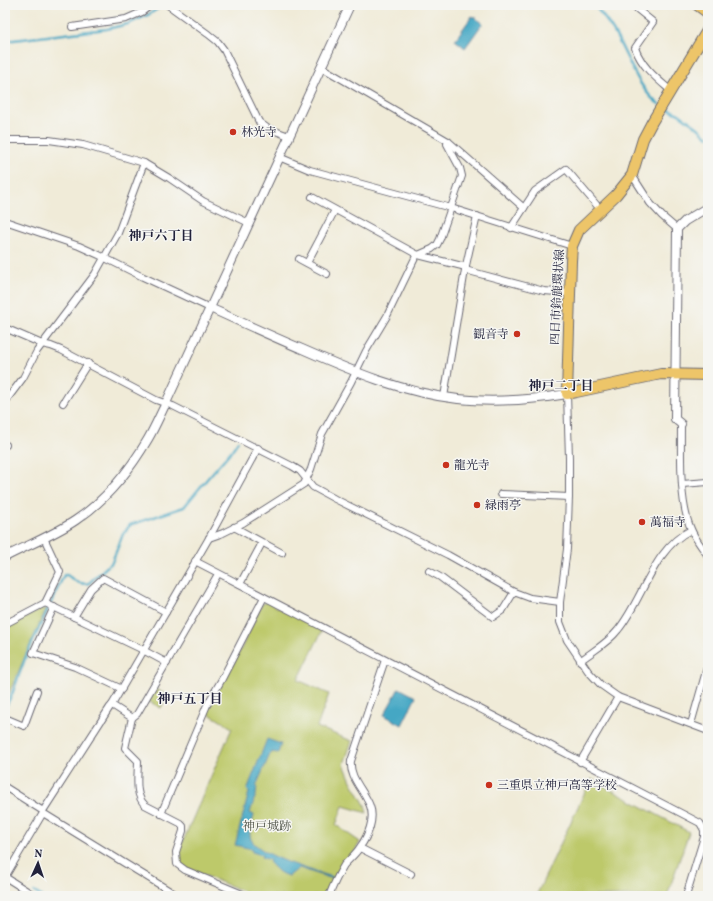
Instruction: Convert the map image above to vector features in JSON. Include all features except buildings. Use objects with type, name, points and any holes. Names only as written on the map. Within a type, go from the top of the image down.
[{"type":"main road","points":[[697,5],[708,13]]},
{"type":"main road","name":"四日市鈴鹿環状線","points":[[567,394],[572,246],[578,230],[616,195],[632,175],[643,139],[708,30]]},
{"type":"main road","points":[[567,394],[661,374],[708,375]]},
{"type":"street","points":[[72,27],[126,19],[142,12],[151,5]]},
{"type":"street","points":[[6,553],[44,538],[76,520],[104,496],[137,457],[166,403],[350,5]]},
{"type":"street","points":[[632,5],[654,22],[635,48],[638,56],[646,69],[669,94]]},
{"type":"street","points":[[169,6],[218,42],[224,50],[259,122],[267,128],[289,136]]},
{"type":"street","points":[[321,67],[448,141],[524,208]]},
{"type":"street","points":[[5,140],[49,140],[83,145],[144,163],[203,201],[249,223]]},
{"type":"street","points":[[209,538],[234,527],[304,484],[311,469],[322,434],[366,351],[387,316],[416,256],[432,249],[437,245],[462,176],[460,168],[447,144],[448,141]]},
{"type":"street","points":[[280,157],[310,170],[451,208],[572,246]]},
{"type":"street","points":[[5,402],[23,378],[37,351],[95,274],[118,233],[144,163]]},
{"type":"street","points":[[511,228],[535,191],[566,169],[600,209]]},
{"type":"street","points":[[632,175],[650,203],[677,229]]},
{"type":"street","points":[[312,197],[418,255],[544,291],[570,293]]},
{"type":"street","points":[[708,207],[684,221],[677,229],[674,374],[675,419],[681,424],[682,484],[686,516],[691,530],[708,556]]},
{"type":"street","points":[[307,263],[335,210]]},
{"type":"street","points":[[444,397],[466,269],[477,216]]},
{"type":"street","points":[[5,221],[79,246],[210,308],[382,382],[458,399],[502,401],[530,400],[567,394],[569,497],[567,549],[560,602],[561,626],[567,640],[580,661],[602,685],[618,697],[708,731]]},
{"type":"street","points":[[299,259],[328,274]]},
{"type":"street","points":[[5,328],[42,344],[51,346],[88,363],[156,400],[166,403],[258,448],[300,471],[313,486],[335,499],[448,555],[514,592],[530,598],[560,602]]},
{"type":"street","points":[[63,403],[88,363]]},
{"type":"street","points":[[35,896],[6,876],[43,812],[122,689],[143,650],[209,538],[258,448]]},
{"type":"street","points":[[682,484],[708,482]]},
{"type":"street","points":[[501,494],[569,497]]},
{"type":"street","points":[[234,527],[282,553]]},
{"type":"street","points":[[580,661],[606,642],[618,630],[653,570],[665,553],[684,534],[691,530]]},
{"type":"street","points":[[5,624],[45,603],[60,572],[44,538]]},
{"type":"street","points":[[240,584],[262,543]]},
{"type":"street","points":[[195,561],[700,823],[706,828],[686,896]]},
{"type":"street","points":[[429,571],[440,577],[493,618],[503,610],[514,592]]},
{"type":"street","points":[[218,574],[137,714],[132,718],[125,748],[138,761],[139,795],[141,802],[183,826],[183,831],[176,852],[177,864],[185,870],[236,894],[247,896]]},
{"type":"street","points":[[74,617],[91,588],[103,578],[166,612]]},
{"type":"street","points":[[161,814],[207,705],[264,597]]},
{"type":"street","points":[[45,603],[167,663]]},
{"type":"street","points":[[54,607],[33,652],[74,667],[122,689]]},
{"type":"street","points":[[329,896],[343,867],[360,848],[369,829],[371,812],[370,806],[350,768],[351,761],[385,660]]},
{"type":"street","points":[[691,724],[708,664]]},
{"type":"street","points":[[5,718],[24,726],[37,692]]},
{"type":"street","points":[[580,762],[618,697]]},
{"type":"street","points":[[112,705],[132,718]]},
{"type":"street","points":[[5,787],[178,896]]},
{"type":"street","points":[[360,848],[411,874]]},
{"type":"green space","name":"神戸城跡","points":[[267,602],[322,631],[298,680],[329,694],[317,727],[352,741],[344,764],[351,781],[365,805],[367,813],[343,806],[336,825],[360,842],[355,851],[337,873],[326,896],[255,896],[186,868],[180,863],[177,855],[232,728],[206,712],[240,651],[262,604]]},
{"type":"green space","points":[[44,608],[46,609],[5,702],[5,628]]},
{"type":"green space","points":[[155,689],[167,695],[161,708],[148,701]]},
{"type":"green space","points":[[591,779],[689,832],[667,896],[536,896]]},
{"type":"water","points":[[472,16],[483,23],[465,48],[455,40]]},
{"type":"water","points":[[399,688],[416,697],[402,725],[384,715]]},
{"type":"water","points":[[267,739],[281,744],[278,753],[271,752],[257,784],[256,796],[250,813],[254,815],[250,834],[253,843],[273,856],[300,867],[333,877],[333,879],[299,868],[289,876],[280,873],[269,862],[270,860],[261,857],[262,855],[252,852],[252,849],[235,845],[249,792],[247,790]]},
{"type":"waterway","points":[[5,41],[107,29],[128,24],[148,15],[164,5]]},
{"type":"waterway","points":[[594,5],[614,32],[634,73],[646,91],[659,104]]},
{"type":"waterway","points":[[663,107],[679,114],[708,137]]},
{"type":"waterway","points":[[5,708],[12,694],[26,656],[64,575],[67,575],[83,584],[89,583],[112,562],[123,534],[130,525],[184,507],[238,441]]},
{"type":"waterway","points":[[34,892],[41,896]]},
{"type":"place","name":"林光寺","points":[[233,132]]},
{"type":"place","name":"観音寺","points":[[517,334]]},
{"type":"place","name":"龍光寺","points":[[446,465]]},
{"type":"place","name":"緑雨亭","points":[[477,505]]},
{"type":"place","name":"萬福寺","points":[[642,522]]},
{"type":"place","name":"三重県立神戸高等学校","points":[[489,785]]},
{"type":"district","name":"神戸六丁目","points":[[161,235]]},
{"type":"district","name":"神戸二丁目","points":[[561,385]]},
{"type":"district","name":"神戸五丁目","points":[[190,698]]}]
